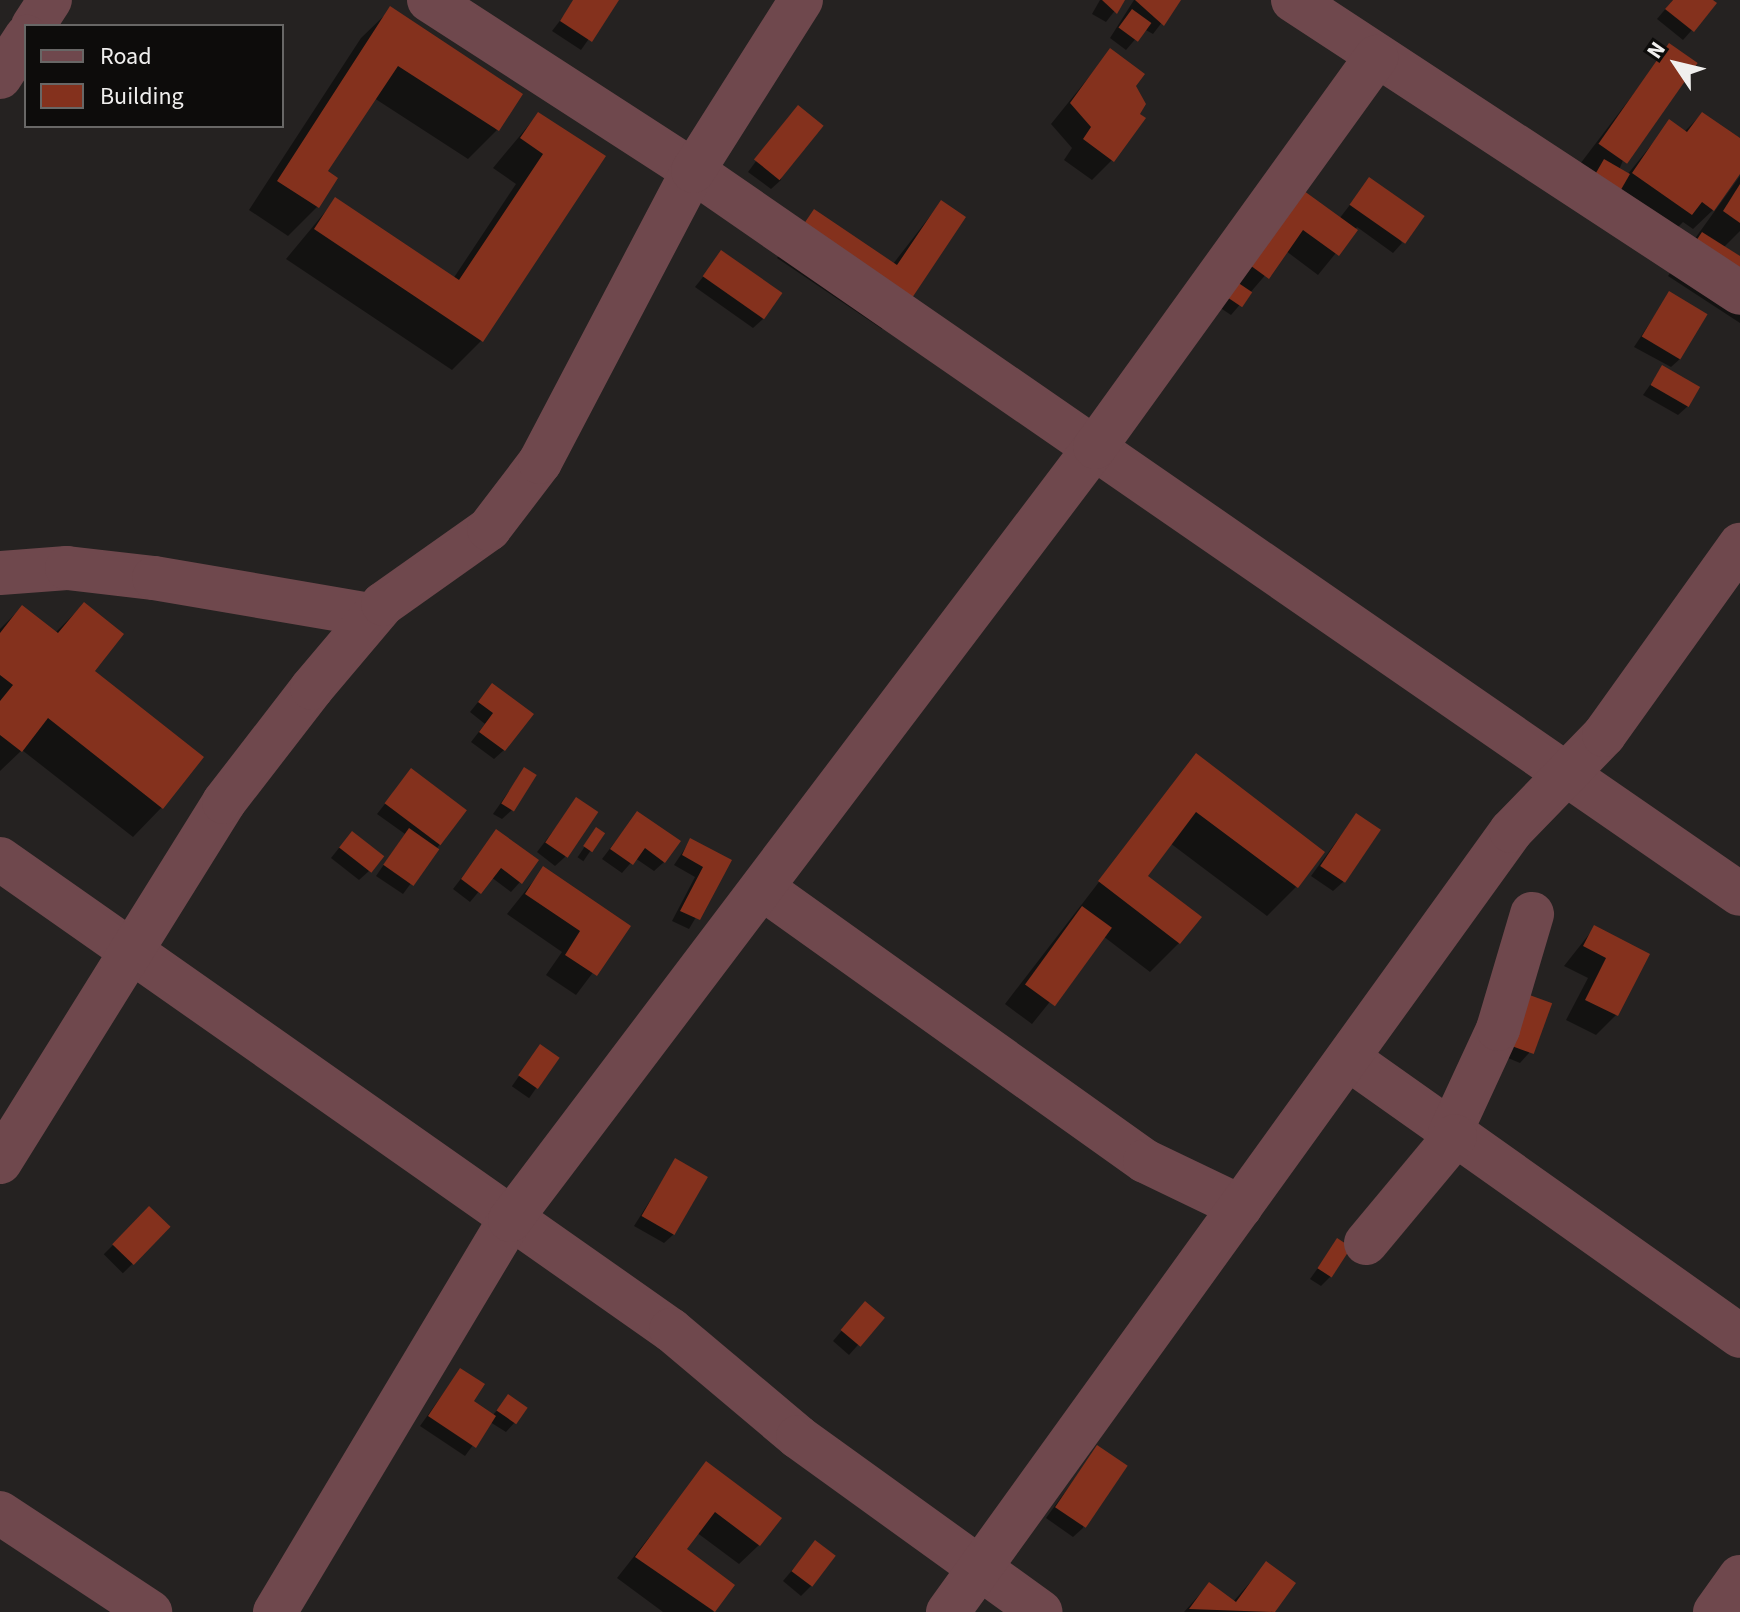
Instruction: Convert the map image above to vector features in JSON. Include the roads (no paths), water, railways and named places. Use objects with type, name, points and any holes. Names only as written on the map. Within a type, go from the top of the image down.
[{"type":"street","points":[[34,24],[50,0]]},
{"type":"street","points":[[429,0],[693,171],[1740,894]]},
{"type":"street","points":[[0,1162],[224,802],[371,615],[464,551],[514,499],[586,382],[693,171],[801,0]]},
{"type":"street","points":[[1293,0],[1740,293]]},
{"type":"street","points":[[0,77],[24,40]]},
{"type":"street","points":[[275,1612],[510,1220],[1095,447],[1376,57]]},
{"type":"street","points":[[948,1612],[1511,831],[1640,688],[1740,545]]},
{"type":"street","points":[[2,565],[67,568],[154,578],[371,615]]},
{"type":"street","points":[[0,859],[510,1220],[671,1330],[798,1437],[977,1569],[1041,1612]]},
{"type":"street","points":[[762,888],[1145,1161],[1241,1207]]},
{"type":"street","points":[[1366,1243],[1452,1135],[1498,1029],[1532,914]]},
{"type":"street","points":[[1349,1059],[1452,1135],[1740,1336]]},
{"type":"street","points":[[0,1513],[150,1612]]},
{"type":"street","points":[[1715,1612],[1740,1577]]}]
